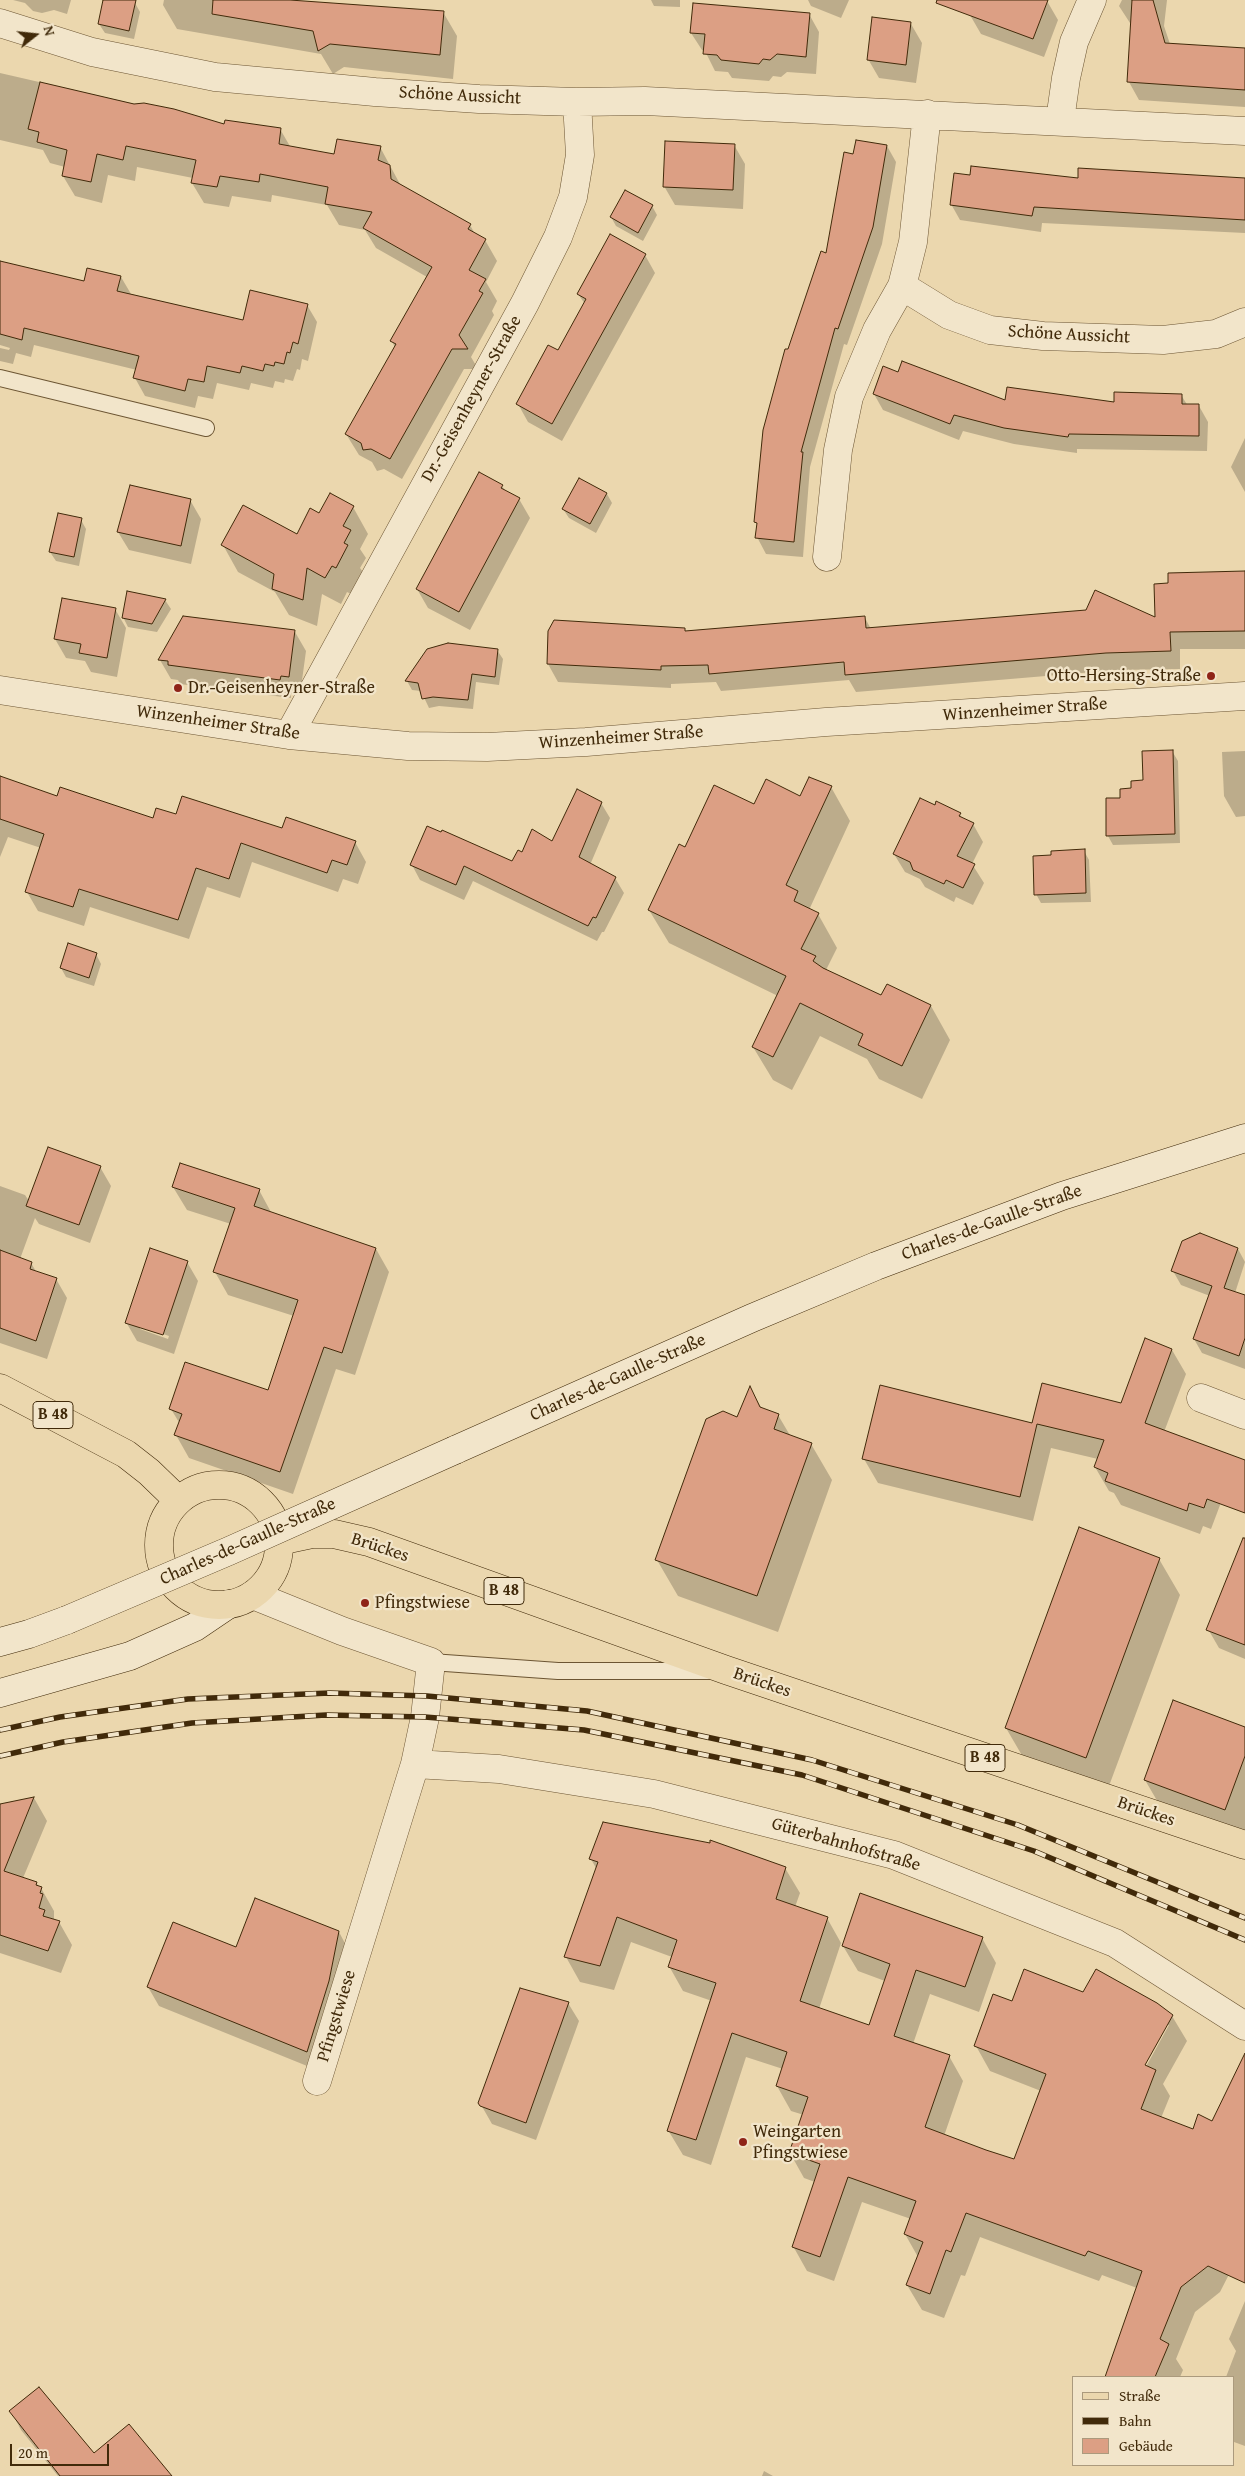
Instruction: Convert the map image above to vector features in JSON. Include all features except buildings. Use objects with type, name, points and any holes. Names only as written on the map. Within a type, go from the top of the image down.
[{"type":"main road","name":"B 48","points":[[0,1388],[126,1454],[149,1472],[178,1500]]},
{"type":"main road","points":[[213,1485],[233,1486],[250,1493],[265,1506],[275,1522],[279,1542],[273,1572],[264,1585],[241,1600],[210,1604],[192,1598],[176,1587],[165,1571],[159,1553],[160,1534],[166,1516],[178,1500],[195,1490],[213,1485]]},
{"type":"main road","name":"Brückes","points":[[279,1542],[312,1534],[334,1534],[369,1542],[726,1670],[1245,1845]]},
{"type":"street","points":[[1060,120],[1066,78],[1074,42],[1092,0]]},
{"type":"street","name":"Schöne Aussicht","points":[[0,23],[92,52],[215,78],[479,99],[577,102],[645,101],[1060,120],[1245,131]]},
{"type":"street","name":"Dr.-Geisenheyner-Straße","points":[[289,734],[525,303],[558,237],[572,197],[580,155],[577,102]]},
{"type":"street","points":[[827,557],[838,450],[849,396],[876,330],[902,286],[913,242],[927,114]]},
{"type":"street","name":"Schöne Aussicht","points":[[902,286],[950,315],[990,330],[1043,336],[1163,340],[1216,334],[1245,322]]},
{"type":"street","name":"Winzenheimer Straße","points":[[0,690],[289,734],[408,746],[487,747],[586,742],[826,722],[1245,696]]},
{"type":"street","name":"Charles-de-Gaulle-Straße","points":[[0,1642],[67,1620],[229,1551],[752,1318],[876,1266],[1062,1196],[1245,1138]]},
{"type":"street","points":[[1201,1398],[1245,1415]]},
{"type":"street","points":[[0,1693],[130,1656],[195,1627],[241,1600],[342,1631],[431,1662]]},
{"type":"street","name":"Pfingstwiese","points":[[316,2081],[415,1764],[425,1717],[431,1662]]},
{"type":"street","name":"Güterbahnhofstraße","points":[[415,1764],[499,1769],[654,1794],[894,1855],[1115,1943],[1245,2026]]},
{"type":"lane","points":[[0,378],[206,428]]},
{"type":"lane","points":[[431,1662],[558,1671],[726,1670]]},
{"type":"railway","points":[[0,1730],[60,1717],[188,1699],[330,1693],[427,1696],[587,1711],[812,1760],[1018,1825],[1245,1918]]},
{"type":"railway","points":[[0,1756],[63,1742],[192,1723],[326,1715],[425,1717],[584,1730],[802,1775],[1034,1851],[1245,1940]]},
{"type":"place","name":"Otto-Hersing-Straße","points":[[1211,676]]},
{"type":"place","name":"Dr.-Geisenheyner-Straße","points":[[178,688]]},
{"type":"place","name":"Pfingstwiese","points":[[365,1603]]},
{"type":"place","name":"Weingarten Pfingstwiese","points":[[743,2142]]}]
